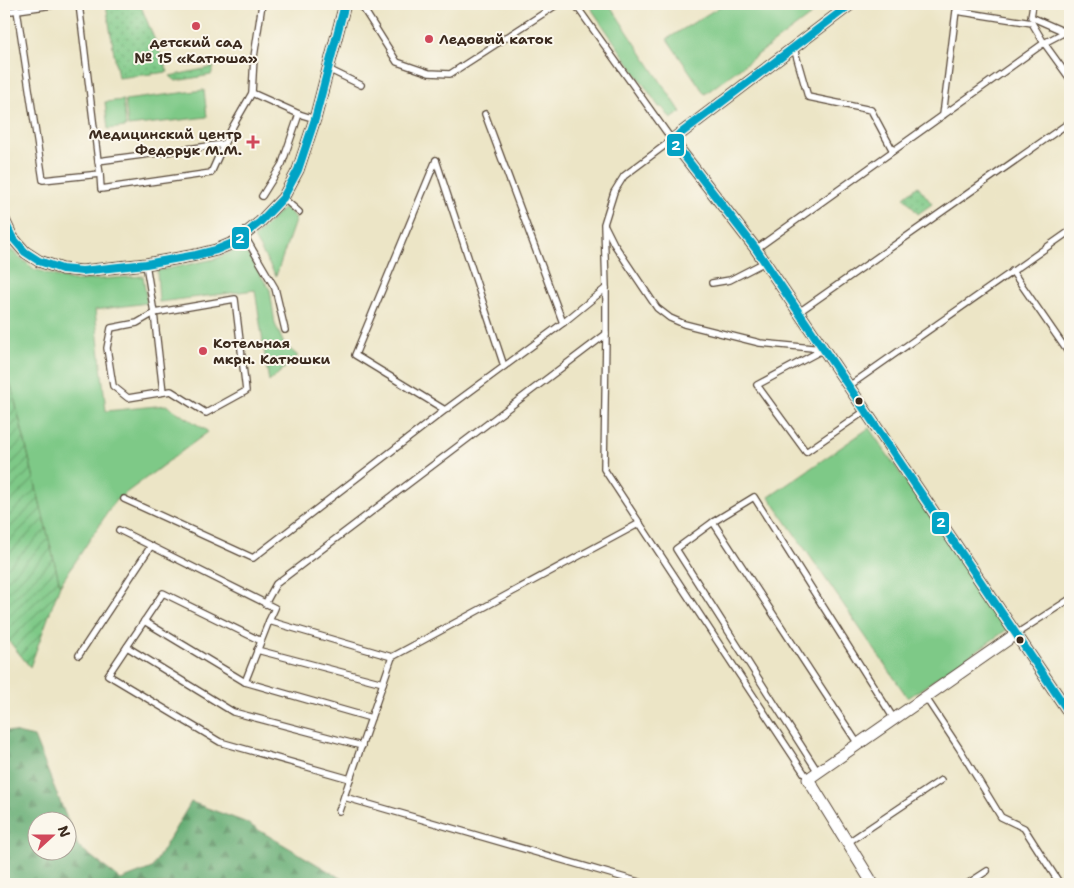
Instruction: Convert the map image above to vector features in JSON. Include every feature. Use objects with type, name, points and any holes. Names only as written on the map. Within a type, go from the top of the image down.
[{"type":"street","points":[[4,220],[8,238],[25,252],[39,261],[62,269],[82,271],[196,256],[235,242],[260,222],[283,198],[298,170],[315,119],[345,4]]},
{"type":"street","points":[[851,4],[672,140],[756,249],[1070,714]]},
{"type":"street","points":[[873,884],[808,779],[1016,634]]},
{"type":"lane","points":[[4,12],[60,4]]},
{"type":"lane","points":[[79,4],[102,189],[211,173],[233,126],[252,93],[254,57],[262,4]]},
{"type":"lane","points":[[364,4],[363,8],[397,62],[429,73],[450,74],[558,4]]},
{"type":"lane","points":[[575,4],[672,140],[624,176],[614,192],[604,224],[606,288],[604,469],[808,779]]},
{"type":"lane","points":[[1033,4],[1031,17],[1065,32],[1070,42]]},
{"type":"lane","points":[[17,10],[43,180],[100,174]]},
{"type":"lane","points":[[943,115],[956,11],[1032,23],[1070,79]]},
{"type":"lane","points":[[756,249],[1044,43],[1065,32]]},
{"type":"lane","points":[[794,48],[808,97],[871,110],[893,151]]},
{"type":"lane","points":[[328,69],[361,85]]},
{"type":"lane","points":[[252,93],[315,119]]},
{"type":"lane","points":[[262,196],[282,164],[299,114]]},
{"type":"lane","points":[[485,114],[563,323]]},
{"type":"lane","points":[[799,312],[1070,122]]},
{"type":"lane","points":[[98,161],[224,144]]},
{"type":"lane","points":[[445,410],[355,355],[436,160],[504,366]]},
{"type":"lane","points":[[283,198],[299,212]]},
{"type":"lane","points":[[604,224],[614,244],[657,308],[670,318],[684,324],[760,343],[824,349]]},
{"type":"lane","points":[[849,386],[1070,231]]},
{"type":"lane","points":[[244,236],[275,288],[285,330]]},
{"type":"lane","points":[[712,283],[730,280],[765,262]]},
{"type":"lane","points":[[146,264],[154,312],[163,392]]},
{"type":"lane","points":[[1012,271],[1070,355]]},
{"type":"lane","points":[[124,499],[253,558],[445,410],[563,323],[606,288]]},
{"type":"lane","points":[[235,299],[246,391],[206,413],[171,391],[128,398],[113,386],[107,348],[111,328],[137,323],[154,312],[235,299]]},
{"type":"lane","points":[[266,604],[276,584],[606,334]]},
{"type":"lane","points":[[824,349],[758,384],[806,452],[866,411]]},
{"type":"lane","points":[[818,772],[676,549],[713,522],[754,496],[894,719]]},
{"type":"lane","points":[[713,522],[858,744]]},
{"type":"lane","points":[[340,811],[392,657],[640,523]]},
{"type":"lane","points":[[119,530],[274,608],[245,682]]},
{"type":"lane","points":[[79,654],[151,546]]},
{"type":"lane","points":[[261,641],[163,592],[108,675],[220,742],[350,779]]},
{"type":"lane","points":[[1016,634],[1070,599]]},
{"type":"lane","points":[[144,621],[245,682],[371,718]]},
{"type":"lane","points":[[269,621],[392,657]]},
{"type":"lane","points":[[127,647],[233,712],[362,746]]},
{"type":"lane","points":[[258,650],[383,683]]},
{"type":"lane","points":[[926,698],[1001,817],[1024,828],[1060,884]]},
{"type":"lane","points":[[847,843],[941,780]]},
{"type":"lane","points":[[344,797],[646,884]]},
{"type":"lane","points":[[967,884],[987,871]]},
{"type":"green space","points":[[106,4],[140,4],[168,72],[118,78]]},
{"type":"green space","points":[[588,4],[609,4],[681,112],[671,119],[662,107],[659,107]]},
{"type":"green space","points":[[724,4],[810,4],[815,12],[705,94],[667,39]]},
{"type":"green space","points":[[214,67],[211,75],[176,81],[170,76]]},
{"type":"green space","points":[[204,90],[207,117],[128,126],[125,100]]},
{"type":"green space","points":[[123,100],[126,127],[108,129],[105,102]]},
{"type":"green space","points":[[918,186],[932,204],[918,214],[904,197]]},
{"type":"green space","points":[[284,207],[296,218],[276,276],[254,238]]},
{"type":"green space","points":[[243,247],[270,290],[275,324],[284,344],[298,356],[269,382],[255,290],[159,302],[157,271],[215,259]]},
{"type":"green space","points":[[11,250],[34,269],[72,281],[143,276],[147,303],[95,310],[106,411],[166,405],[208,432],[115,501],[60,585],[11,385],[4,387],[4,252]]},
{"type":"green space","points":[[11,385],[60,585],[30,667],[4,635],[4,387]]},
{"type":"green space","points":[[869,428],[1008,629],[908,698],[769,497]]},
{"type":"green space","points":[[4,730],[34,737],[64,810],[28,810],[28,860],[78,860],[78,846],[121,880],[152,868],[191,802],[245,822],[342,879],[344,884],[4,884]]},
{"type":"transit line","name":"2","points":[[4,220],[12,237],[25,252],[39,261],[62,269],[82,271],[146,264],[196,255],[216,250],[235,242],[260,222],[283,198],[298,170],[315,119],[345,4]]},
{"type":"transit line","name":"2","points":[[851,4],[672,140],[756,249],[1070,714]]},
{"type":"place","name":"детский сад № 15 «Катюша»","points":[[196,26]]},
{"type":"place","name":"Ледовый каток","points":[[429,39]]},
{"type":"place","name":"Медицинский центр Федорук М.М.","points":[[253,142]]},
{"type":"place","name":"Котельная мкрн. Катюшки","points":[[203,351]]}]
